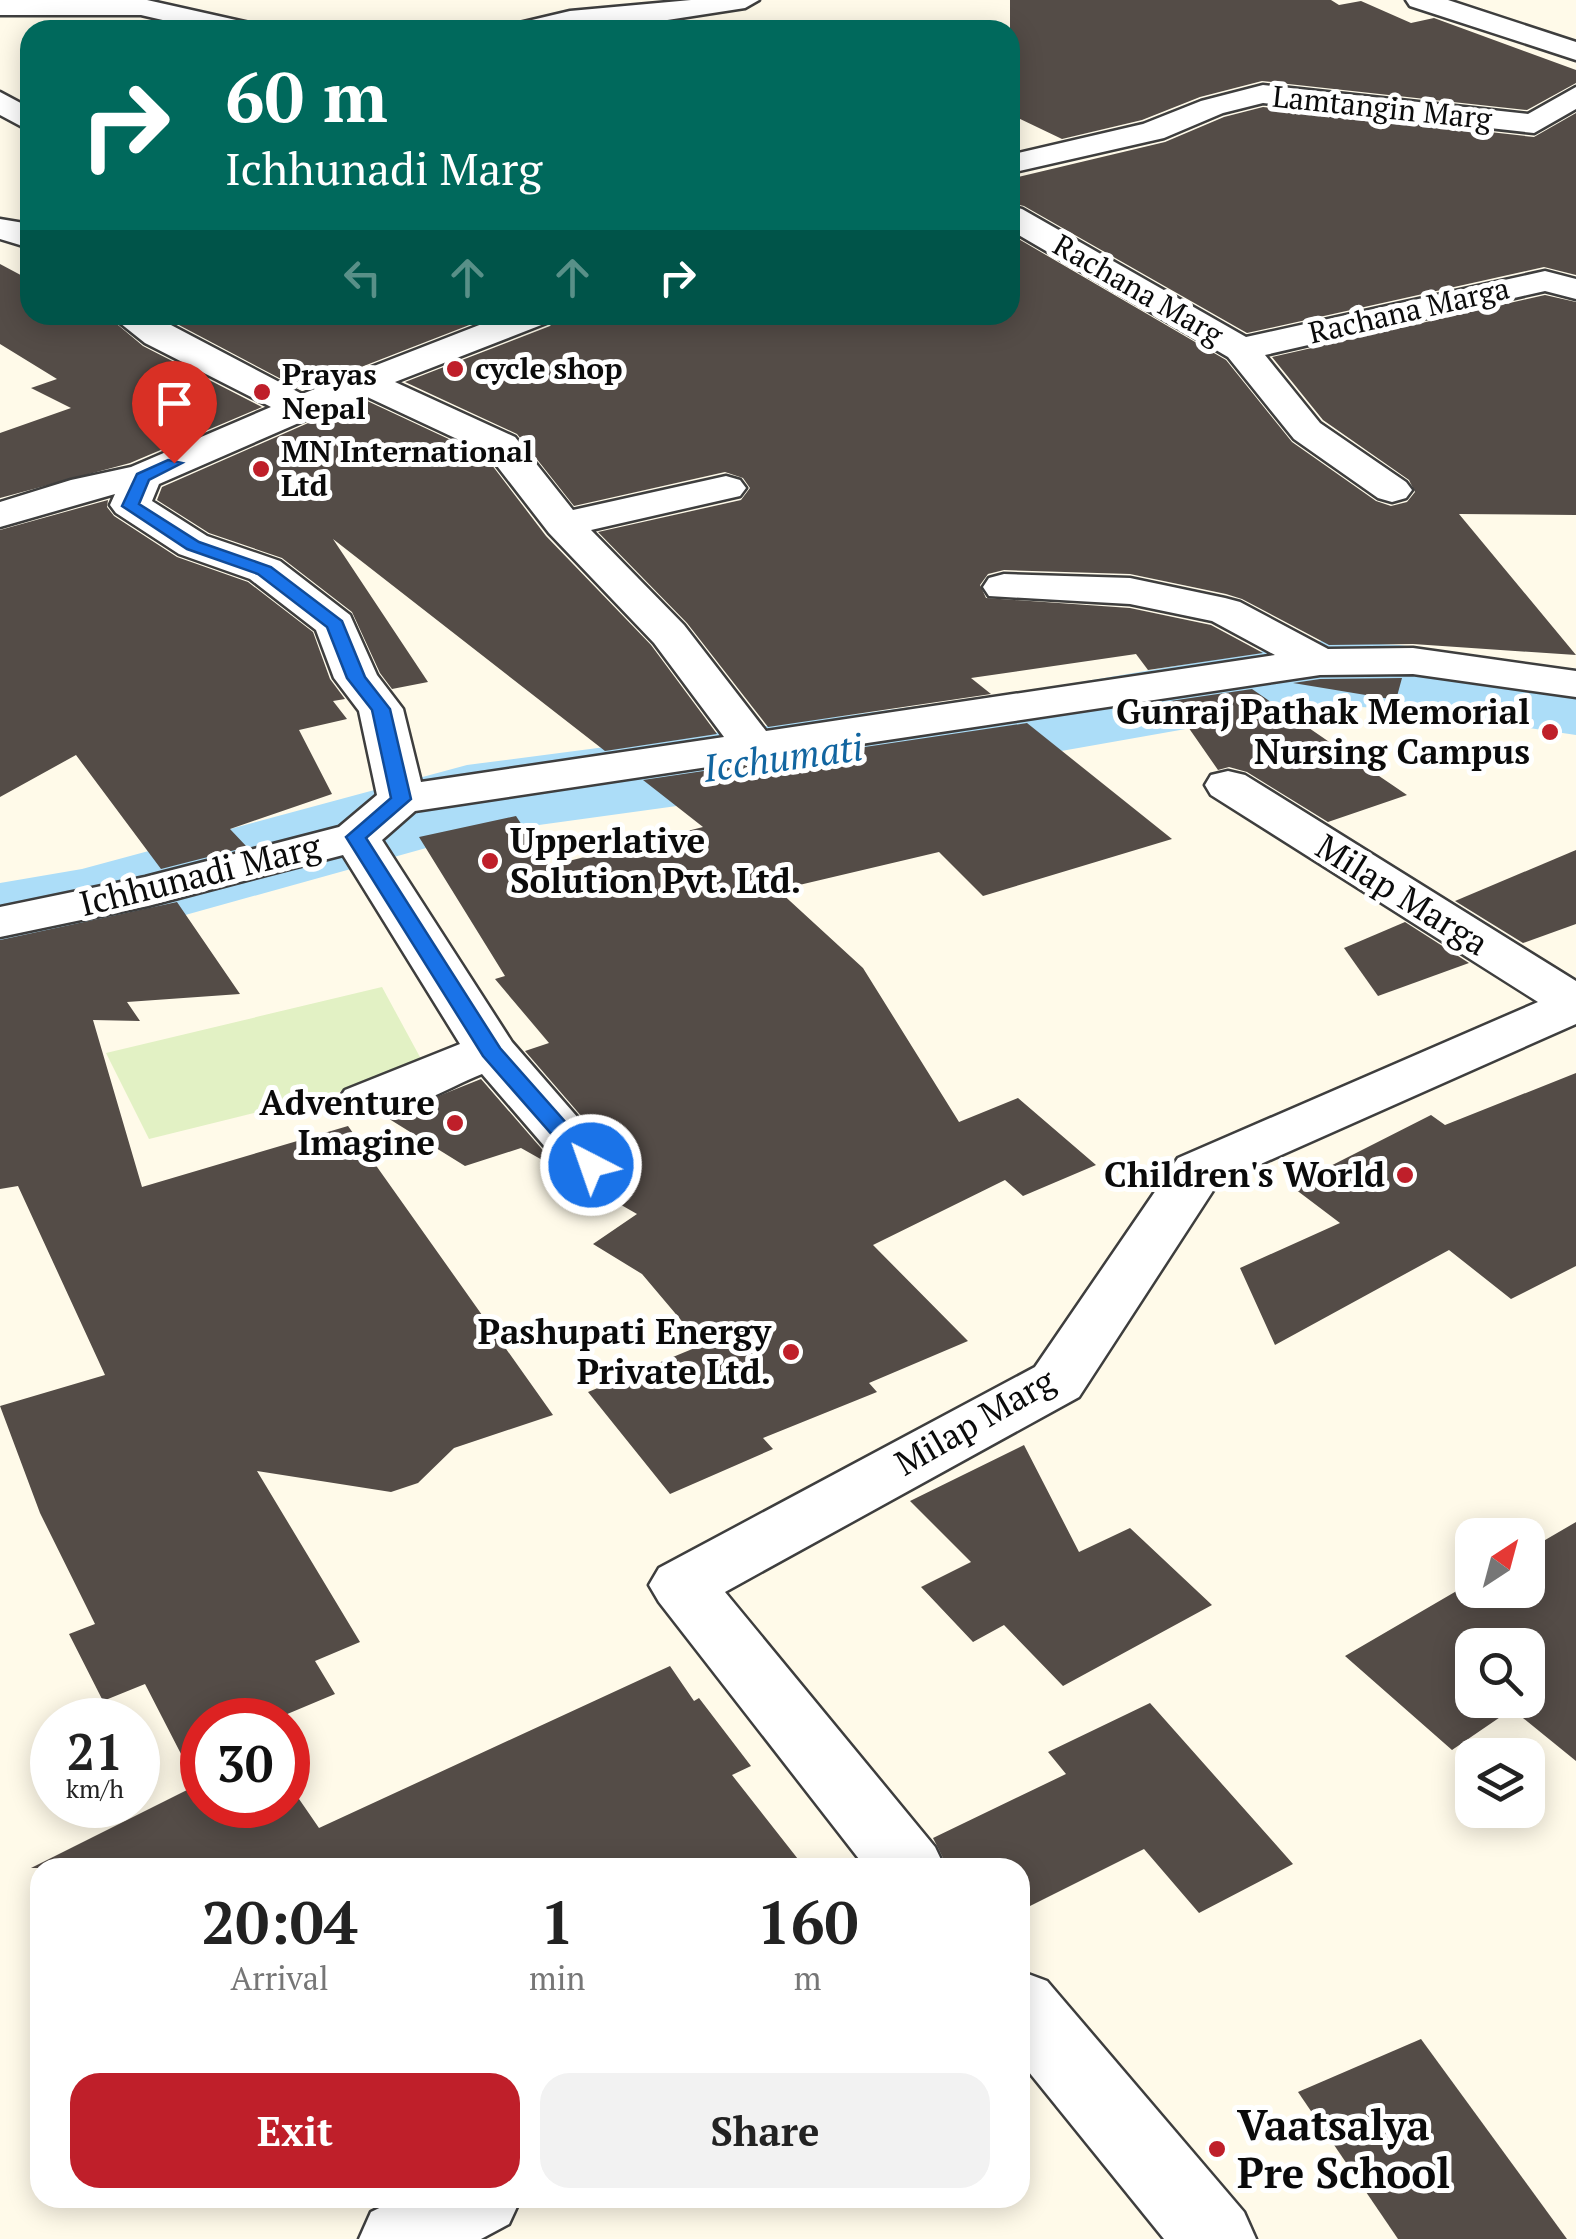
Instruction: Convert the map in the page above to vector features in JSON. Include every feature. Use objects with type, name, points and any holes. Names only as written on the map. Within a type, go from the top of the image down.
[{"type":"street","points":[[0,7],[157,0]]},
{"type":"street","points":[[562,20],[648,15],[745,0]]},
{"type":"street","points":[[1420,0],[1576,51]]},
{"type":"street","points":[[110,4],[199,20]]},
{"type":"street","name":"Lamtangin Marg","points":[[1020,158],[1153,130],[1212,107],[1263,94],[1534,124],[1576,96]]},
{"type":"street","name":"Rachana Marg","points":[[1020,222],[1241,349],[1307,432],[1392,490]]},
{"type":"street","name":"Rachana Marga","points":[[1241,349],[1545,281],[1576,289]]},
{"type":"street","points":[[143,325],[301,408]]},
{"type":"street","points":[[0,516],[86,488],[142,477],[364,381],[511,325]]},
{"type":"street","points":[[364,381],[502,445],[563,524],[669,634],[754,746]]},
{"type":"street","points":[[142,477],[130,506],[193,546],[264,570],[335,624],[356,678],[381,709],[401,799],[1320,662],[1414,661],[1576,684]]},
{"type":"street","points":[[563,524],[726,488]]},
{"type":"street","points":[[1004,587],[1130,591],[1225,611],[1320,662]]},
{"type":"street","name":"Milap Marga","points":[[1228,785],[1576,1004]]},
{"type":"street","name":"Ichhunadi Marg","points":[[0,922],[148,891],[356,837],[401,799]]},
{"type":"street","points":[[356,837],[491,1051],[591,1165]]},
{"type":"street","name":"Milap Marg","points":[[901,1858],[682,1585],[1057,1382],[1198,1171],[1576,1004]]},
{"type":"street","points":[[364,1102],[491,1051]]},
{"type":"street","points":[[1030,2016],[1215,2239]]},
{"type":"street","points":[[400,2239],[460,2208]]},
{"type":"green space","points":[[382,987],[427,1070],[149,1139],[106,1053]]},
{"type":"building","points":[[1010,0],[1331,0],[1339,5],[1361,1],[1411,23],[1434,18],[1576,70],[1576,83],[1527,110],[1262,81],[1200,97],[1142,120],[1062,139],[1020,119],[1020,20],[1010,20]]},
{"type":"building","points":[[1263,107],[1534,137],[1576,113],[1576,275],[1544,267],[1247,333],[1020,205],[1020,177],[1165,142],[1224,117]]},
{"type":"building","points":[[1020,240],[1226,360],[1292,442],[1376,501],[1391,506],[1407,502],[1415,492],[1409,480],[1323,420],[1272,357],[1545,295],[1576,302],[1576,515],[1459,514],[1576,655],[1413,644],[1329,645],[1226,594],[1130,574],[1004,570],[988,574],[980,585],[986,598],[1130,608],[1211,625],[1263,653],[1148,670],[1136,654],[971,678],[991,694],[768,727],[687,623],[598,532],[741,500],[750,488],[743,478],[725,472],[574,506],[517,434],[405,382],[550,326],[1020,325]]},
{"type":"building","points":[[0,264],[20,275],[20,325],[118,325],[143,346],[262,407],[130,463],[0,498],[0,433],[71,408],[31,388],[57,379],[0,344]]},
{"type":"building","points":[[179,325],[469,325],[302,390]]},
{"type":"building","points":[[363,399],[485,456],[546,536],[651,645],[717,734],[605,751],[333,539],[428,682],[392,689],[380,673],[352,612],[282,558],[209,533],[157,500],[162,487]]},
{"type":"building","points":[[108,500],[107,507],[114,516],[177,557],[248,582],[313,632],[330,679],[345,699],[333,701],[347,719],[299,730],[332,794],[230,829],[247,847],[161,869],[76,755],[0,797],[0,530]]},
{"type":"building","points":[[1402,678],[1396,700],[1293,683],[1320,679]]},
{"type":"building","points":[[1252,689],[1407,795],[1328,822],[1247,772],[1229,767],[1218,770],[1170,701]]},
{"type":"building","points":[[1027,723],[1172,839],[983,896],[939,852],[778,890],[863,968],[959,1122],[1018,1098],[1096,1165],[1023,1196],[1005,1180],[873,1245],[968,1341],[869,1383],[877,1392],[763,1438],[773,1449],[670,1494],[588,1392],[702,1345],[642,1274],[593,1244],[637,1214],[588,1186],[612,1181],[622,1163],[525,1051],[549,1043],[495,979],[505,976],[419,837],[516,816],[549,866],[703,827],[643,780]]},
{"type":"building","points":[[1576,850],[1576,924],[1523,943],[1455,901]]},
{"type":"building","points":[[177,902],[240,994],[127,1002],[140,1021],[93,1020],[142,1187],[348,1126],[553,1415],[454,1448],[418,1483],[391,1492],[257,1471],[360,1642],[315,1661],[335,1694],[310,1704],[310,1698],[180,1698],[180,1752],[160,1713],[160,1698],[152,1698],[145,1684],[101,1698],[69,1634],[95,1624],[40,1513],[0,1406],[105,1375],[18,1186],[0,1189],[0,940]]},
{"type":"building","points":[[1405,922],[1469,963],[1378,996],[1344,948]]},
{"type":"building","points":[[1576,1073],[1576,1266],[1511,1299],[1449,1250],[1275,1345],[1240,1268],[1340,1223],[1291,1186],[1431,1115],[1445,1125]]},
{"type":"building","name":"Adventure Imagine","points":[[481,1079],[560,1170],[521,1148],[465,1166],[386,1117]]},
{"type":"building","points":[[1024,1445],[1079,1552],[1130,1528],[1212,1605],[1063,1686],[1004,1625],[973,1642],[921,1587],[971,1562],[910,1501]]},
{"type":"building","points":[[1576,1522],[1576,1761],[1523,1718],[1545,1718],[1545,1628],[1455,1628],[1455,1718],[1499,1718],[1470,1738],[1455,1738],[1452,1750],[1345,1656],[1455,1592],[1455,1608],[1545,1608],[1545,1540]]},
{"type":"building","points":[[670,1666],[694,1701],[699,1698],[751,1766],[732,1775],[797,1858],[51,1858],[111,1828],[160,1828],[160,1804],[180,1794],[180,1828],[310,1828],[310,1815],[319,1828]]},
{"type":"building","points":[[1150,1703],[1293,1864],[1199,1913],[1144,1849],[1030,1906],[1030,1858],[943,1858],[933,1838],[1066,1774],[1048,1752]]},
{"type":"building","points":[[1421,2039],[1567,2239],[1398,2239],[1298,2092]]},
{"type":"waterway","name":"Icchumati","points":[[0,920],[85,905],[467,800],[1010,727],[1322,673],[1399,677],[1576,702]]},
{"type":"place","name":"cycle shop","points":[[455,369]]},
{"type":"place","name":"Prayas Nepal","points":[[262,392]]},
{"type":"place","name":"MN International Ltd","points":[[261,469]]},
{"type":"place","name":"Gunraj Pathak Memorial Nursing Campus","points":[[1550,732]]},
{"type":"place","name":"Upperlative Solution Pvt. Ltd.","points":[[490,861]]},
{"type":"place","name":"Adventure Imagine","points":[[455,1123]]},
{"type":"place","name":"Children's World","points":[[1405,1175]]},
{"type":"place","name":"Pashupati Energy Private Ltd.","points":[[791,1352]]},
{"type":"place","name":"Vaatsalya Pre School","points":[[1217,2149]]},
{"type":"route","points":[[174,463],[142,477],[130,506],[193,546],[264,570],[335,624],[356,678],[381,709],[401,799],[356,837],[491,1051],[591,1165]]}]
